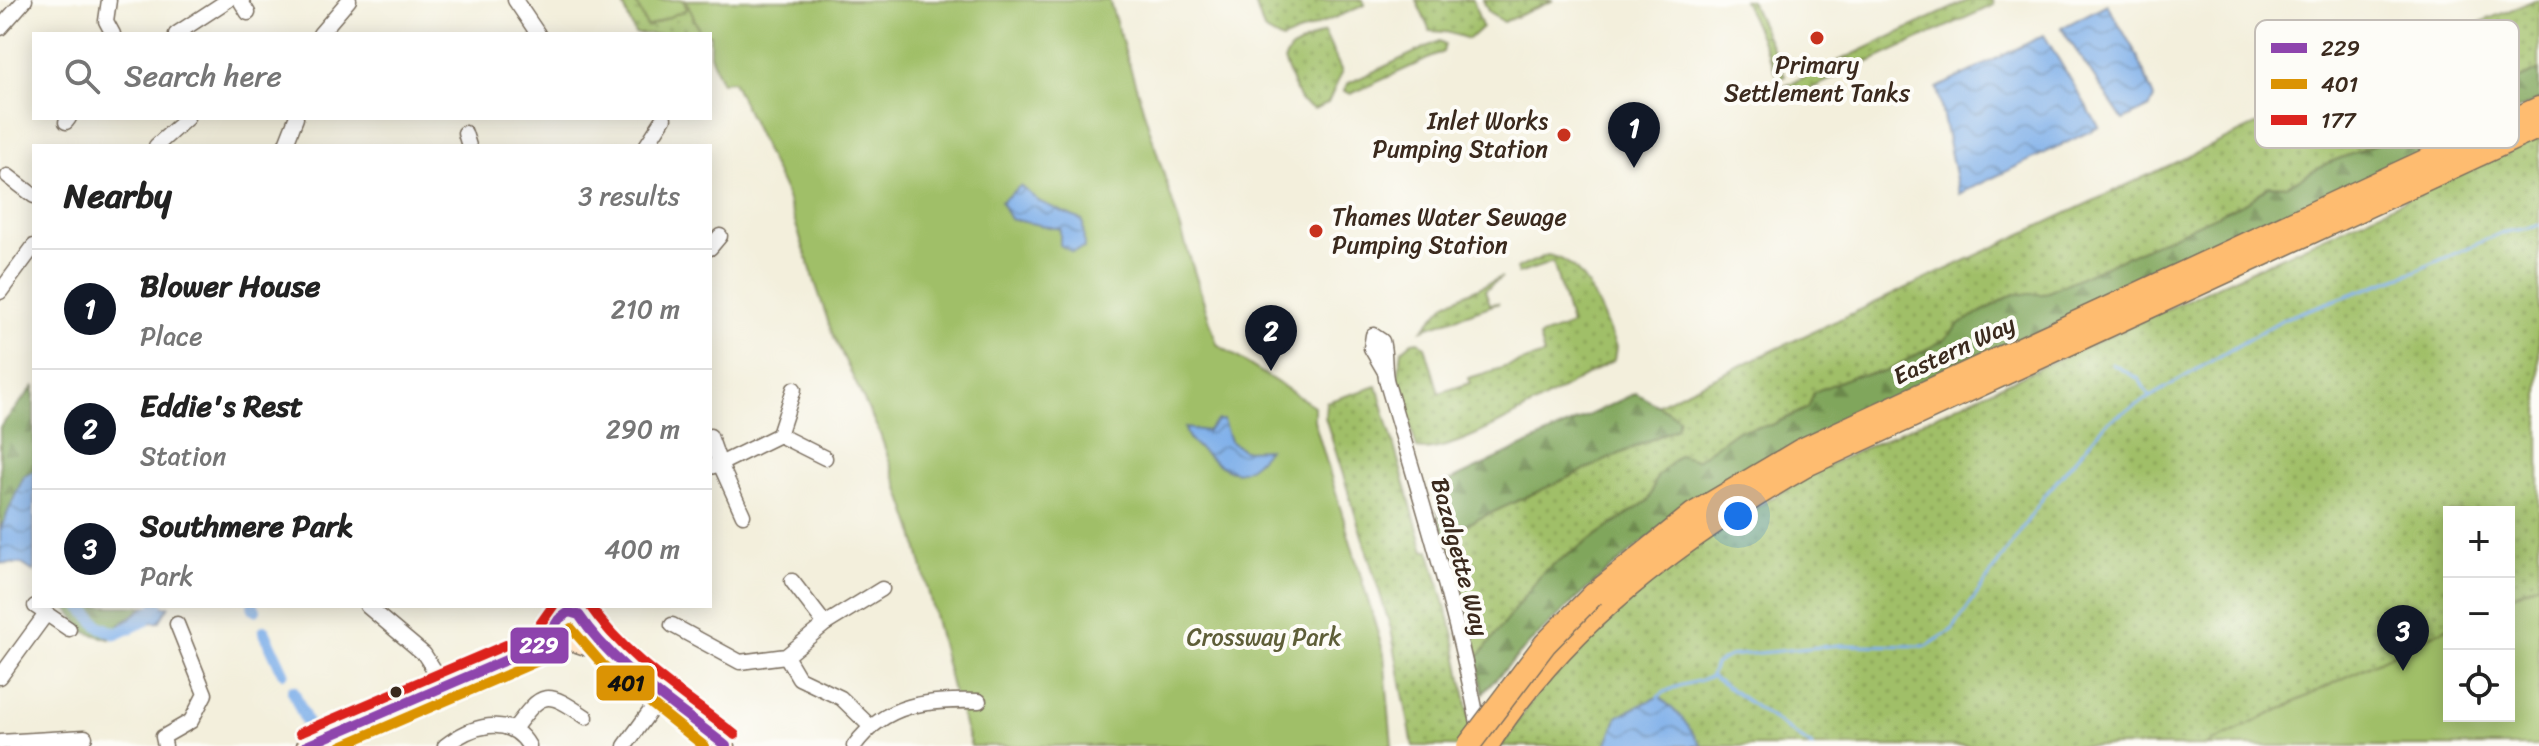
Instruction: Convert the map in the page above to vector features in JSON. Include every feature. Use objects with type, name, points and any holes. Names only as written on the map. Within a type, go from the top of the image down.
[{"type":"main road","name":"Eastern Way","points":[[2519,117],[2539,108]]},
{"type":"main road","name":"Eastern Way","points":[[2519,136],[2539,127]]},
{"type":"main road","name":"Eastern Way","points":[[1468,746],[1545,644],[1603,597],[1693,514],[1801,450],[2453,148]]},
{"type":"main road","name":"Eastern Way","points":[[1485,746],[1603,597],[1737,506],[1809,464],[2494,148]]},
{"type":"street","points":[[0,28],[25,0]]},
{"type":"street","points":[[109,0],[106,21],[112,32]]},
{"type":"street","points":[[179,32],[228,0]]},
{"type":"street","points":[[322,32],[349,0]]},
{"type":"street","points":[[515,0],[537,32]]},
{"type":"street","points":[[158,144],[185,120]]},
{"type":"street","points":[[286,144],[295,120]]},
{"type":"street","points":[[647,144],[663,120]]},
{"type":"street","points":[[8,176],[32,194]]},
{"type":"street","points":[[712,246],[720,236]]},
{"type":"street","points":[[0,292],[32,249]]},
{"type":"street","name":"Bazalgette Way","points":[[1386,377],[1440,559],[1485,746]]},
{"type":"street","points":[[743,515],[715,466],[779,435],[794,389]]},
{"type":"street","points":[[779,435],[825,458]]},
{"type":"street","points":[[792,581],[825,624]]},
{"type":"street","points":[[672,625],[740,662],[786,656],[825,624],[882,589]]},
{"type":"street","points":[[0,677],[34,608]]},
{"type":"street","points":[[38,608],[69,629]]},
{"type":"street","points":[[369,608],[424,654],[444,685]]},
{"type":"street","points":[[306,746],[543,644],[572,622],[664,692],[726,746]]},
{"type":"street","points":[[165,746],[163,737],[191,721],[205,694],[177,624]]},
{"type":"street","points":[[786,656],[799,678],[841,698],[869,725]]},
{"type":"street","points":[[625,746],[664,692]]},
{"type":"street","points":[[514,729],[533,703],[545,696],[558,698],[586,717]]},
{"type":"street","points":[[854,746],[869,725],[916,702],[979,701]]},
{"type":"street","points":[[444,746],[485,726],[500,724],[514,729],[529,746]]},
{"type":"street","points":[[0,742],[85,737]]},
{"type":"green space","points":[[621,0],[635,0],[647,27],[687,9],[683,0],[686,0],[700,32],[634,32]]},
{"type":"green space","points":[[635,0],[683,0],[687,9],[647,27]]},
{"type":"green space","name":"Crossway Park","points":[[686,0],[1109,0],[1217,344],[1314,406],[1314,420],[1384,654],[1392,746],[971,746],[952,688],[913,529],[880,434],[832,333],[785,192],[733,81],[721,82],[712,60],[712,32],[700,32]]},
{"type":"green space","points":[[1254,0],[1363,0],[1365,5],[1282,40],[1264,30]]},
{"type":"green space","points":[[1416,0],[1473,0],[1482,27],[1469,39],[1430,31]]},
{"type":"green space","points":[[1483,0],[1554,0],[1504,22],[1489,13]]},
{"type":"green space","points":[[1743,0],[1750,0],[1785,76],[1779,79]]},
{"type":"green space","points":[[1969,0],[1992,0],[1994,5],[1799,94],[1790,93],[1783,87]]},
{"type":"green space","points":[[2539,0],[2539,70],[2519,79],[2519,20],[2486,20]]},
{"type":"green space","points":[[1324,32],[1342,72],[1328,103],[1314,109],[1300,101],[1284,61],[1290,50]]},
{"type":"green space","points":[[1439,41],[1445,44],[1443,52],[1351,94],[1344,91],[1347,84]]},
{"type":"green space","points":[[2539,70],[2539,100],[2519,109],[2519,79]]},
{"type":"green space","points":[[2255,125],[2255,148],[2367,148],[2328,163],[2287,186],[2269,185],[2251,200],[2044,294],[2014,294],[1959,324],[1944,340],[1885,372],[1853,376],[1808,408],[1772,425],[1738,430],[1696,461],[1657,477],[1649,500],[1544,571],[1477,659],[1443,535],[1676,428],[1679,418],[1656,405]]},
{"type":"green space","points":[[2539,138],[2539,583],[2515,595],[2515,506],[2443,506],[2443,630],[2205,746],[1501,746],[1542,686],[1644,574],[1826,466]]},
{"type":"green space","points":[[2367,148],[2436,148],[1752,466],[1678,516],[1609,570],[1544,629],[1483,693],[1477,659],[1544,571],[1649,500],[1657,477],[1679,455],[1696,460],[1738,430],[1772,425],[1808,408],[1814,392],[1853,376],[1885,372],[1944,340],[1959,324],[2014,294],[2044,294],[2251,200],[2269,185],[2287,186],[2328,163]]},
{"type":"green space","points":[[1547,255],[1573,267],[1591,291],[1616,347],[1614,360],[1486,430],[1435,449],[1417,449],[1398,378],[1402,350],[1412,342],[1419,341],[1425,346],[1439,393],[1470,383],[1469,378],[1544,355],[1539,337],[1571,325],[1553,262],[1518,274],[1516,269]]},
{"type":"green space","points":[[1502,277],[1485,290],[1490,304],[1499,303],[1423,329],[1446,303]]},
{"type":"green space","points":[[1377,386],[1424,551],[1429,550],[1453,632],[1475,746],[1413,746],[1391,629],[1325,417],[1326,402]]},
{"type":"green space","points":[[32,388],[32,505],[0,538],[0,427]]},
{"type":"green space","points":[[1636,393],[1679,418],[1676,428],[1443,535],[1437,501],[1447,482]]},
{"type":"green space","points":[[2539,583],[2539,746],[2205,746],[2443,630],[2443,722],[2515,722],[2515,595]]},
{"type":"green space","points":[[67,608],[143,608],[122,623],[110,639],[85,632]]},
{"type":"water","points":[[2107,4],[2137,55],[2154,98],[2150,107],[2123,120],[2061,28]]},
{"type":"water","points":[[2044,35],[2099,127],[1959,194],[1937,88]]},
{"type":"water","points":[[1020,186],[1040,202],[1083,221],[1084,248],[1072,252],[1060,245],[1060,229],[1010,219],[1001,202]]},
{"type":"water","points":[[1218,420],[1223,420],[1230,441],[1243,450],[1268,449],[1245,470],[1230,471],[1222,467],[1192,442],[1185,428],[1207,431]]},
{"type":"water","points":[[32,472],[32,571],[22,564],[0,563],[0,530],[24,476]]},
{"type":"water","points":[[143,608],[168,608],[159,622],[123,623]]},
{"type":"water","points":[[1659,696],[1682,718],[1702,746],[1606,746],[1618,716]]},
{"type":"waterway","points":[[1658,697],[1671,689],[1711,676],[1715,664],[1729,656],[1840,645],[1927,646],[1953,629],[2045,495],[2107,422],[2285,318],[2413,272],[2501,233],[2539,226]]},
{"type":"waterway","points":[[2112,364],[2139,379],[2149,396]]},
{"type":"waterway","points":[[83,608],[99,626],[116,634],[144,621],[155,608]]},
{"type":"waterway","points":[[264,631],[283,672]]},
{"type":"waterway","points":[[1711,676],[1812,746]]},
{"type":"waterway","points":[[293,691],[317,746]]},
{"type":"transit line","name":"177","points":[[300,733],[534,633],[552,608]]},
{"type":"transit line","name":"177","points":[[591,608],[638,659],[735,735]]},
{"type":"transit line","name":"229","points":[[306,746],[543,644],[559,619],[569,612],[579,615],[628,669],[726,746]]},
{"type":"transit line","name":"401","points":[[341,746],[550,656],[571,628],[603,665],[704,746]]},
{"type":"place","name":"Primary Settlement Tanks","points":[[1817,38]]},
{"type":"place","name":"Inlet Works Pumping Station","points":[[1564,135]]},
{"type":"place","name":"Blower House","points":[[1634,168]]},
{"type":"place","name":"Thames Water Sewage Pumping Station","points":[[1316,231]]},
{"type":"place","name":"Eddie's Rest","points":[[1271,371]]},
{"type":"place","name":"Southmere Park","points":[[2403,671]]}]
